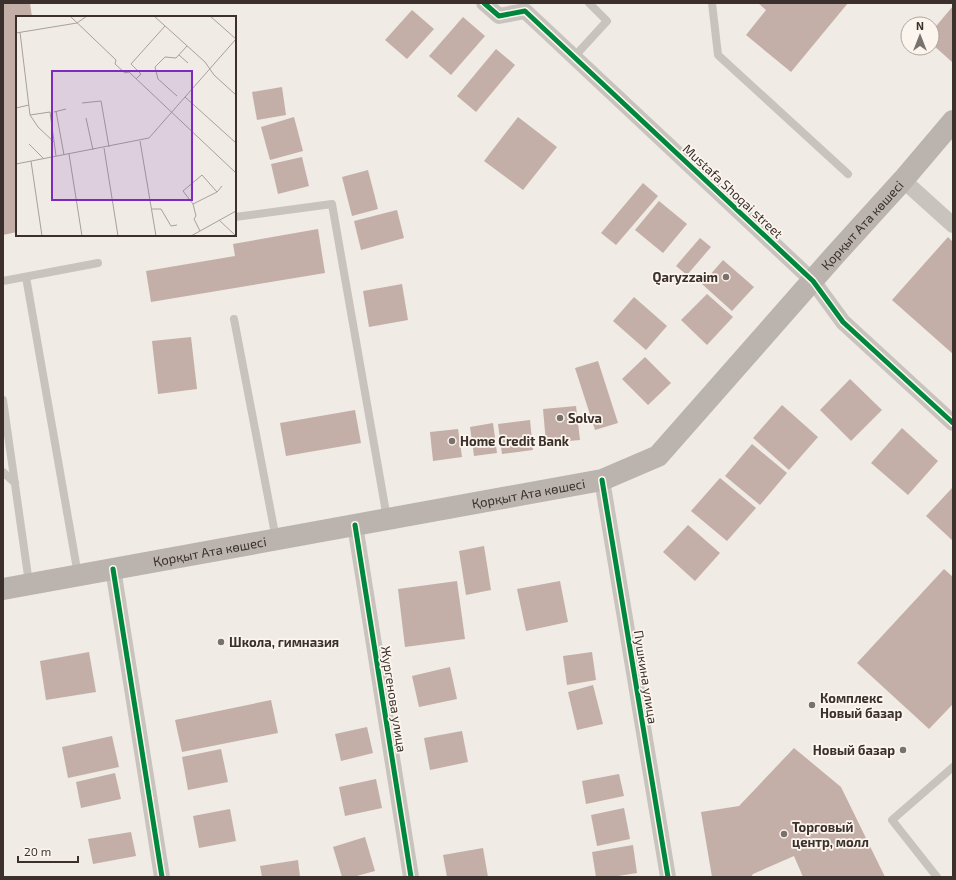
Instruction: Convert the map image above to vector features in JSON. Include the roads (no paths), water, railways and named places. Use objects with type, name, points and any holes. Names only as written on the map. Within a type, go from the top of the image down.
[{"type":"main road","name":"Қорқыт Ата көшесі","points":[[3,589],[602,480],[658,456],[903,180],[953,121]]},
{"type":"street","name":"Mustafa Shoqai street","points":[[484,3],[499,16],[525,11],[813,280],[843,322],[953,423]]},
{"type":"street","points":[[903,180],[953,225]]},
{"type":"street","name":"Пушкина улица","points":[[602,480],[668,877]]},
{"type":"street","name":"Жургенова улица","points":[[355,525],[411,877]]},
{"type":"street","points":[[113,569],[162,877]]},
{"type":"lane","points":[[574,57],[608,21],[589,3]]},
{"type":"lane","points":[[712,3],[718,55],[848,174]]},
{"type":"lane","points":[[236,217],[332,204],[387,519]]},
{"type":"lane","points":[[3,281],[98,263]]},
{"type":"lane","points":[[26,277],[78,575]]},
{"type":"lane","points":[[234,320],[276,540]]},
{"type":"lane","points":[[3,400],[29,584]]},
{"type":"lane","points":[[3,472],[15,483]]},
{"type":"lane","points":[[937,877],[892,820],[953,767]]},
{"type":"place","name":"Qaryzzaim","points":[[726,277]]},
{"type":"place","name":"Solva","points":[[560,418]]},
{"type":"place","name":"Home Credit Bank","points":[[452,441]]},
{"type":"place","name":"Школа, гимназия","points":[[221,642]]},
{"type":"place","name":"Комплекс Новый базар","points":[[812,705]]},
{"type":"place","name":"Новый базар","points":[[903,750]]},
{"type":"place","name":"Торговый центр, молл","points":[[784,834]]}]
